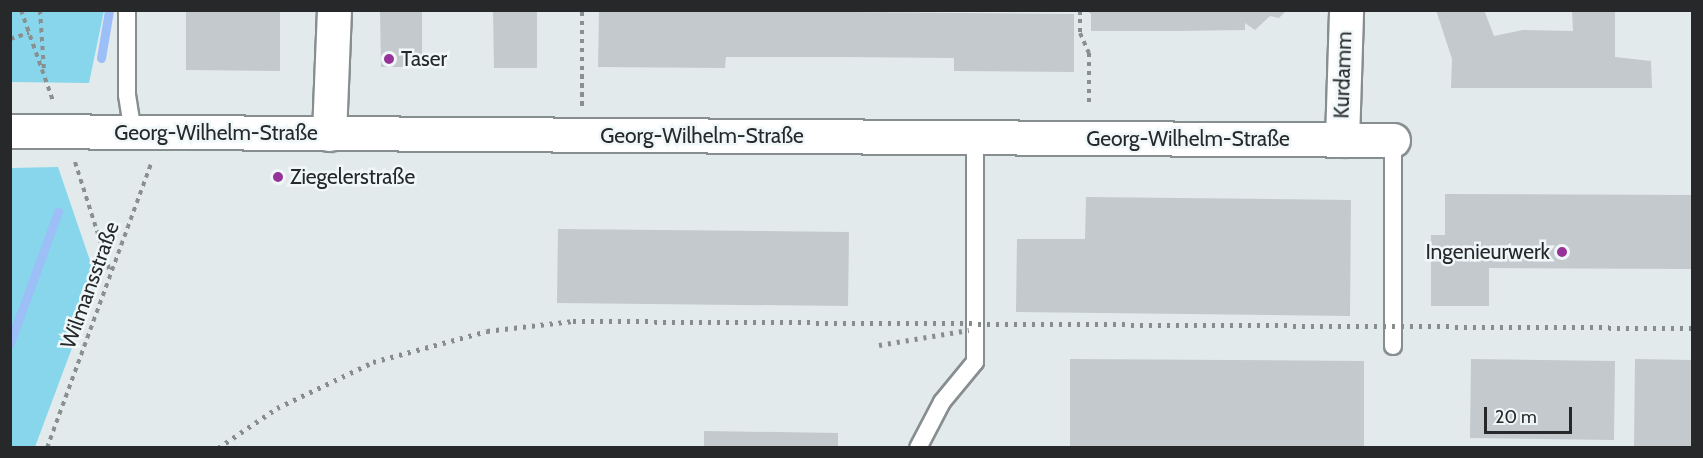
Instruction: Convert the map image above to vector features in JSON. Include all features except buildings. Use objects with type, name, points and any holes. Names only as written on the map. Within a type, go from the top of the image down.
[{"type":"main road","points":[[329,134],[334,10]]},
{"type":"main road","name":"Kurdamm","points":[[1342,140],[1346,10]]},
{"type":"main road","name":"Georg-Wilhelm-Straße","points":[[10,131],[1393,140]]},
{"type":"lane","points":[[127,10],[127,95],[148,133]]},
{"type":"lane","points":[[918,447],[942,402],[975,362],[975,138]]},
{"type":"lane","points":[[1393,140],[1393,346]]},
{"type":"path","points":[[21,10],[57,111]]},
{"type":"path","points":[[40,10],[44,76]]},
{"type":"path","points":[[582,10],[582,135]]},
{"type":"path","points":[[1080,10],[1080,33],[1089,53],[1089,102]]},
{"type":"path","points":[[10,39],[29,33]]},
{"type":"path","name":"Wilmansstraße","points":[[47,447],[111,273],[148,133]]},
{"type":"path","points":[[72,155],[111,273]]},
{"type":"shaded area","points":[[11,10],[104,11],[89,83],[11,82]]},
{"type":"shaded area","points":[[58,167],[97,281],[35,447],[11,447],[11,168]]},
{"type":"waterway","points":[[101,58],[109,10]]},
{"type":"waterway","points":[[10,343],[58,212]]},
{"type":"railway","points":[[218,448],[277,408],[373,362],[487,331],[573,321],[1692,328]]},
{"type":"railway","points":[[879,345],[969,330]]},
{"type":"place","name":"Taser","points":[[389,59]]},
{"type":"place","name":"Ziegelerstraße","points":[[278,177]]},
{"type":"place","name":"Ingenieurwerk","points":[[1562,252]]}]
